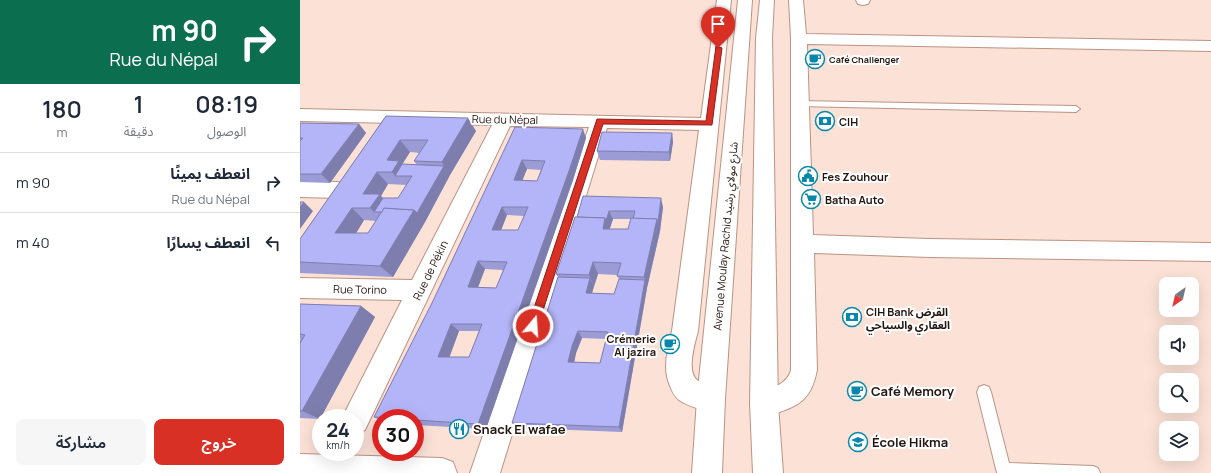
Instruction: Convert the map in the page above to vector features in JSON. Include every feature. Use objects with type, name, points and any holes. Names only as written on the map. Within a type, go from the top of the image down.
[{"type":"street","points":[[712,398],[688,390],[681,382],[678,372],[685,331],[724,0]]},
{"type":"street","name":"Avenue Moulay Rachid شارع مولاي رشيد","points":[[707,473],[744,0]]},
{"type":"street","points":[[767,0],[764,38],[764,404],[768,473]]},
{"type":"street","points":[[764,404],[794,393],[802,382],[804,370],[799,39],[796,0]]},
{"type":"street","points":[[799,39],[1211,46]]},
{"type":"street","name":"Rue du Népal","points":[[300,116],[389,116],[709,124]]},
{"type":"street","points":[[376,135],[389,116]]},
{"type":"street","name":"Rue de Pékin","points":[[360,409],[504,119]]},
{"type":"street","points":[[485,473],[600,121]]},
{"type":"street","points":[[300,189],[342,184],[325,208]]},
{"type":"street","points":[[801,244],[937,248],[1211,252]]},
{"type":"street","name":"Rue Torino","points":[[300,288],[419,290]]},
{"type":"street","points":[[300,469],[333,465],[442,473]]},
{"type":"lane","points":[[799,104],[1076,109]]},
{"type":"lane","points":[[984,392],[1004,472],[1092,473]]},
{"type":"building","points":[[386,116],[468,118],[442,162],[414,161],[428,140],[400,140],[387,160],[399,161],[392,172],[377,172],[363,194],[380,194],[370,208],[352,208],[335,233],[368,233],[384,208],[414,210],[380,266],[300,262],[300,239]]},
{"type":"building","points":[[300,123],[359,124],[321,174],[300,174],[300,141],[303,138],[300,138]]},
{"type":"building","points":[[515,127],[583,129],[478,424],[424,421],[424,409],[378,409],[432,303]],"holes":[[[522,160],[545,161],[537,181],[514,180]],[[502,207],[528,207],[518,230],[492,230]],[[478,261],[507,262],[496,288],[468,287]],[[451,324],[482,324],[469,357],[438,357]]]},
{"type":"building","points":[[602,132],[672,133],[669,152],[597,151]]},
{"type":"building","points":[[402,164],[444,166],[417,213],[414,210],[384,208],[382,212],[374,212],[383,198],[398,198],[412,176],[395,176]]},
{"type":"building","points":[[583,196],[661,198],[658,223],[657,219],[633,219],[635,211],[609,211],[606,221],[605,218],[577,217]]},
{"type":"building","points":[[575,217],[605,218],[603,229],[628,229],[631,218],[657,219],[644,277],[617,276],[621,263],[593,262],[589,275],[556,274]]},
{"type":"building","points":[[558,277],[590,278],[586,293],[614,294],[619,279],[645,280],[619,427],[512,423]],"holes":[[[578,331],[608,332],[600,363],[568,362]]]},
{"type":"building","points":[[300,304],[361,306],[302,411],[300,411],[300,343],[305,335],[300,334]]},
{"type":"place","name":"Café Challenger","points":[[815,59]]},
{"type":"place","name":"CIH","points":[[825,121]]},
{"type":"place","name":"Fes Zouhour","points":[[808,176]]},
{"type":"place","name":"Batha Auto","points":[[811,199]]},
{"type":"place","name":"CIH Bank القرض العقاري والسياحي","points":[[852,317]]},
{"type":"place","name":"Crémerie Al jazira","points":[[670,344]]},
{"type":"place","name":"Café Memory","points":[[857,391]]},
{"type":"place","name":"Snack El wafae","points":[[459,429]]},
{"type":"place","name":"École Hikma","points":[[858,442]]},
{"type":"route","points":[[533,326],[600,121],[709,124],[718,48]]}]
